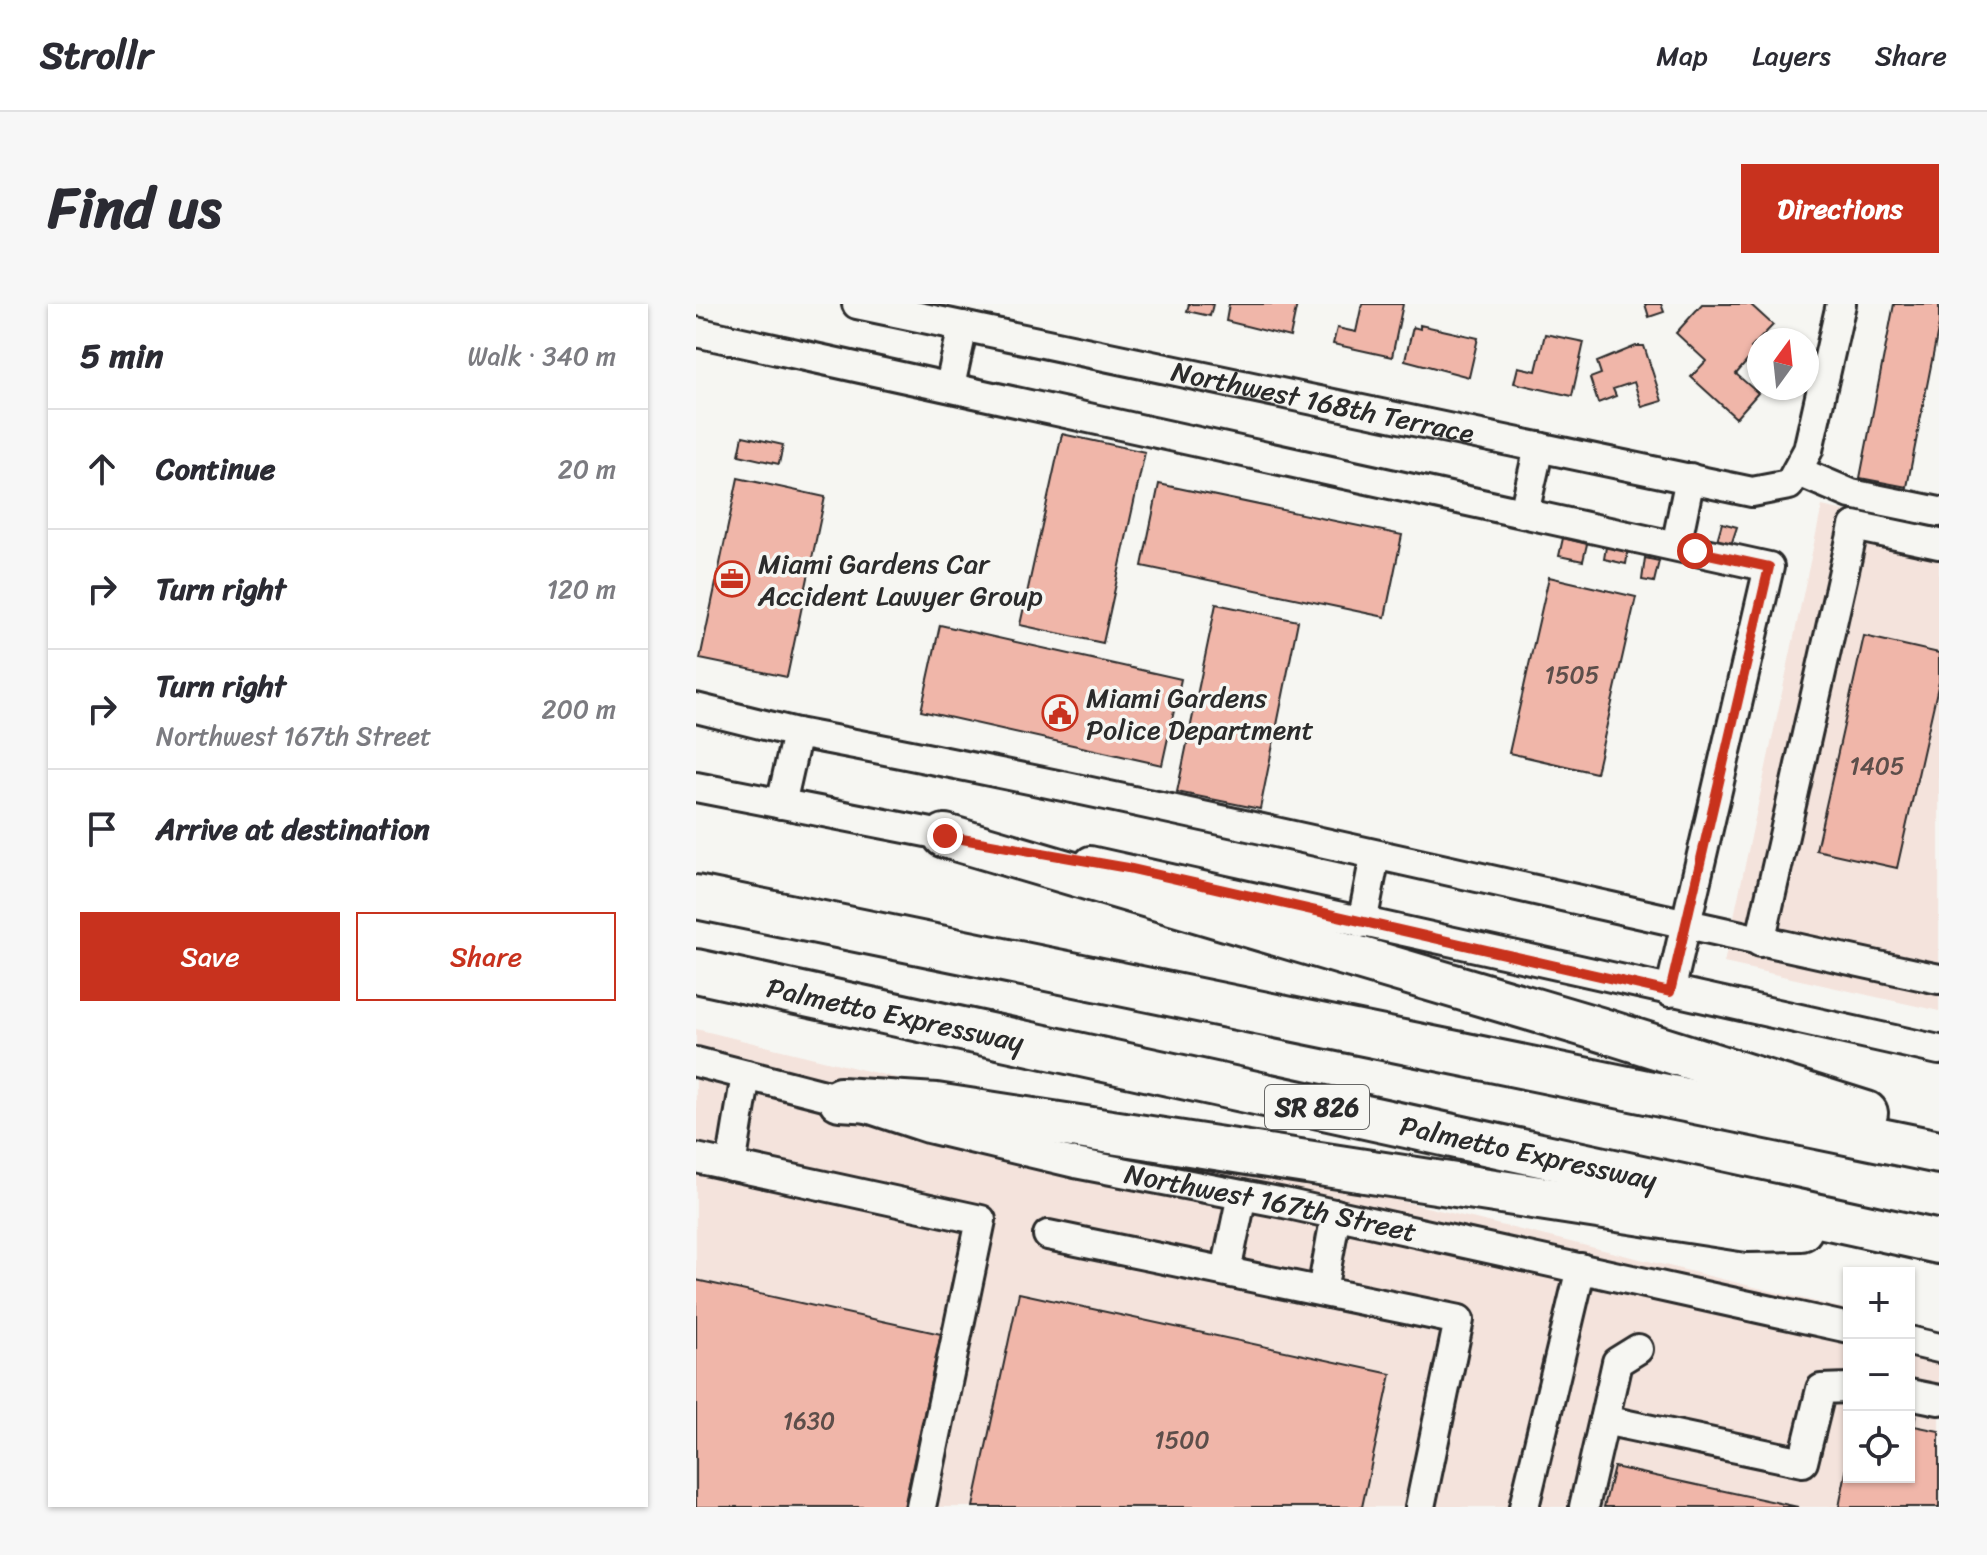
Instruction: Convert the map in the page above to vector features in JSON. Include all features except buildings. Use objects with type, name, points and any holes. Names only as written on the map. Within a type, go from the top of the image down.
[{"type":"highway","points":[[945,836],[1599,1029],[1939,1139]]},
{"type":"highway","points":[[696,897],[1939,1152]]},
{"type":"highway","name":"Palmetto Expressway","points":[[696,971],[1939,1242]]},
{"type":"highway","points":[[840,1099],[936,1105],[1748,1230],[1875,1228]]},
{"type":"street","name":"Northwest 168th Terrace","points":[[857,304],[1752,492],[1793,478]]},
{"type":"street","points":[[1841,304],[1808,450],[1793,478],[1851,494],[1939,512]]},
{"type":"street","points":[[950,386],[963,326]]},
{"type":"street","points":[[696,332],[1769,567],[1670,992]]},
{"type":"street","points":[[1524,513],[1539,447]]},
{"type":"street","points":[[1676,546],[1690,478]]},
{"type":"street","points":[[1760,942],[1854,526],[1939,544]]},
{"type":"street","points":[[696,708],[797,733],[995,770],[1686,926],[1939,979]]},
{"type":"street","points":[[781,804],[797,733]]},
{"type":"street","points":[[696,787],[1128,868],[1362,923],[1939,1050]]},
{"type":"street","points":[[1362,923],[1375,856]]},
{"type":"street","name":"Northwest 167th Street","points":[[696,1062],[840,1099],[928,1128],[1046,1156],[1336,1214],[1843,1327]]},
{"type":"street","points":[[731,1166],[746,1075]]},
{"type":"street","points":[[696,1158],[981,1220],[921,1507]]},
{"type":"street","points":[[1226,1271],[1242,1195]]},
{"type":"street","points":[[1322,1291],[1336,1214]]},
{"type":"street","points":[[1048,1235],[1459,1320],[1420,1507]]},
{"type":"street","points":[[1524,1507],[1581,1268]]},
{"type":"street","points":[[1915,1342],[1939,1348]]},
{"type":"street","points":[[1584,1507],[1617,1362],[1638,1349]]},
{"type":"street","points":[[1604,1420],[1803,1462],[1821,1389],[1843,1388]]},
{"type":"street","points":[[1915,1395],[1939,1400]]},
{"type":"shaded area","points":[[1822,506],[1939,532],[1939,1011],[1724,963]]},
{"type":"shaded area","points":[[696,1029],[1843,1309],[1843,1483],[1915,1483],[1915,1326],[1939,1332],[1939,1507],[696,1507]]},
{"type":"place","name":"Miami Gardens Car Accident Lawyer Group","points":[[732,579]]},
{"type":"place","name":"Miami Gardens Police Department","points":[[1060,713]]},
{"type":"route","points":[[945,836],[1128,868],[1670,992],[1769,567],[1695,551]]}]
